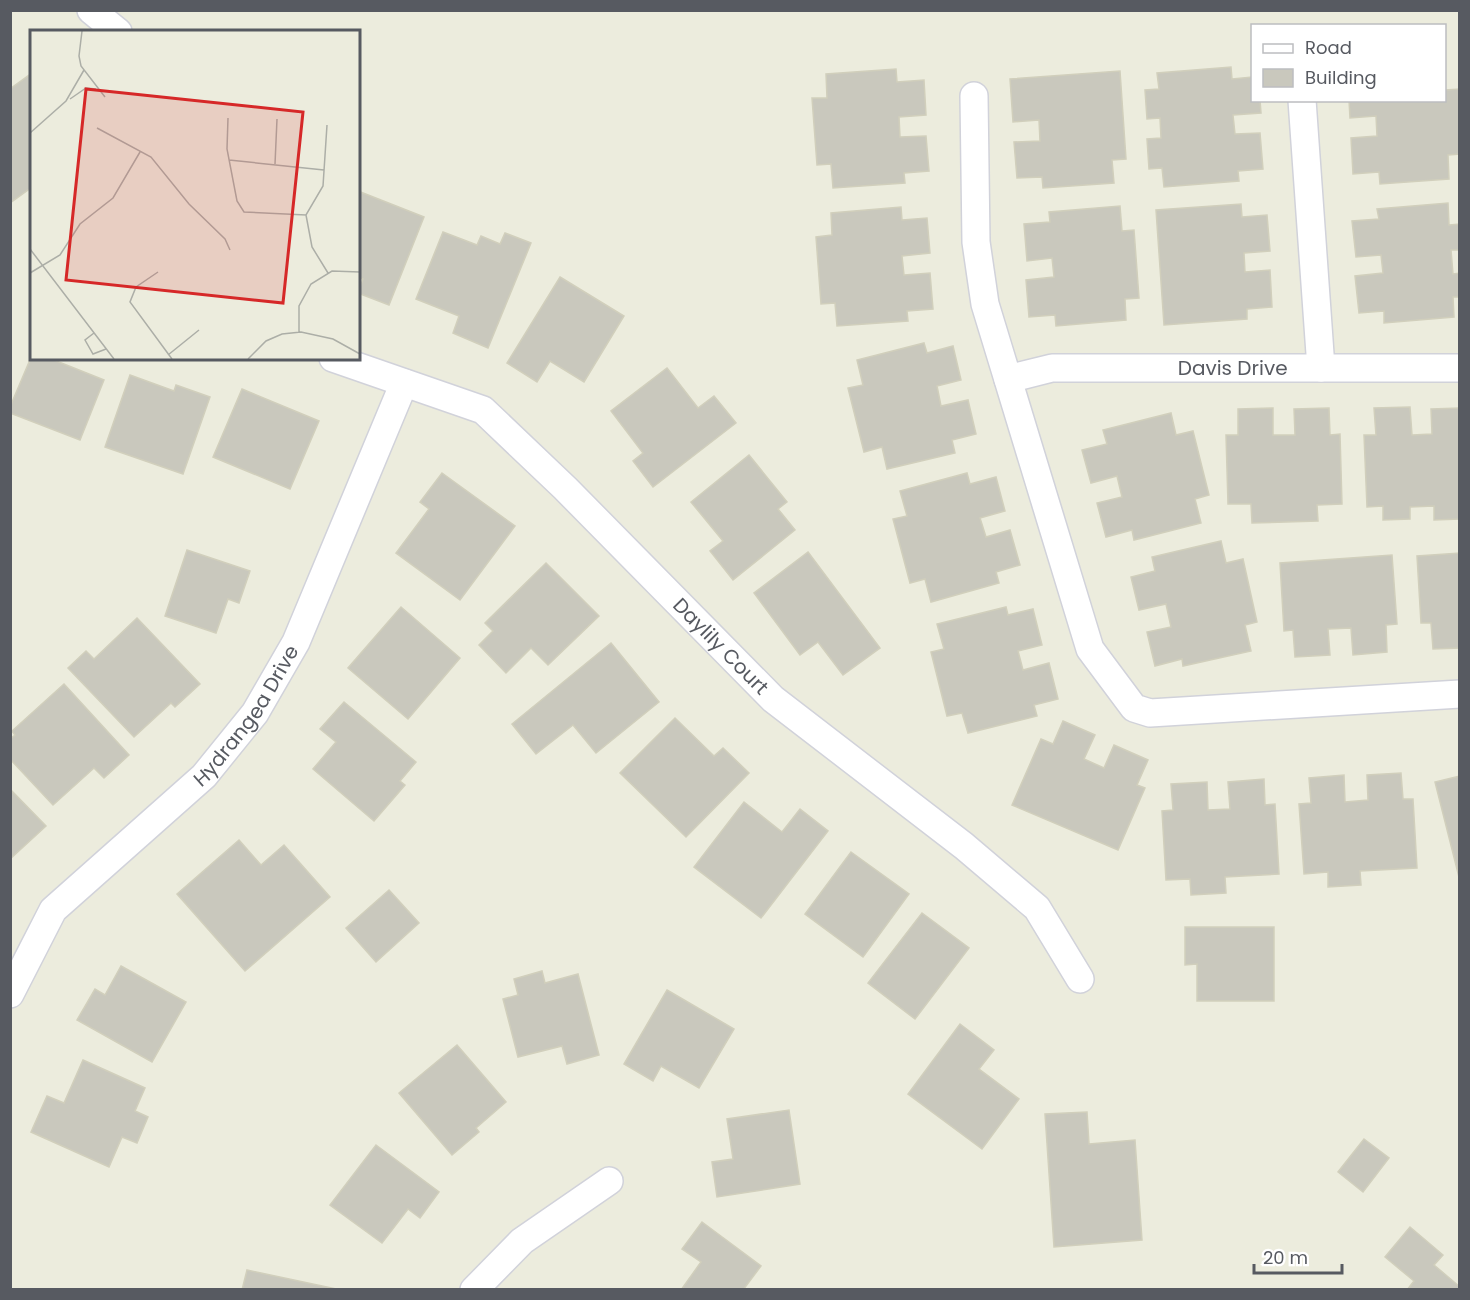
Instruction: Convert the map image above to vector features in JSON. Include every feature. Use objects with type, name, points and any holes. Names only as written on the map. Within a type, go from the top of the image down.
[{"type":"street","points":[[91,10],[116,30]]},
{"type":"street","points":[[974,96],[976,242],[986,304],[1090,649],[1134,708],[1150,713],[1460,694]]},
{"type":"street","points":[[1302,102],[1321,368]]},
{"type":"street","name":"Daylily Court","points":[[339,360],[483,410],[565,488],[773,699],[964,846],[1037,909],[1080,979]]},
{"type":"street","name":"Davis Drive","points":[[1008,379],[1052,368],[1460,368]]},
{"type":"street","name":"Hydrangea Drive","points":[[10,994],[53,910],[204,776],[255,714],[296,642],[404,383]]},
{"type":"street","points":[[474,1290],[522,1241],[609,1181]]},
{"type":"building","points":[[1231,67],[1232,79],[1251,77],[1251,102],[1260,102],[1261,113],[1233,115],[1235,134],[1260,133],[1263,169],[1238,171],[1239,181],[1164,187],[1162,168],[1149,169],[1147,139],[1161,138],[1160,118],[1147,119],[1145,90],[1159,89],[1157,73]]},
{"type":"building","points":[[896,69],[897,82],[924,80],[926,115],[899,117],[900,137],[926,136],[929,171],[904,173],[905,183],[833,188],[831,164],[817,165],[812,98],[827,98],[826,74]]},
{"type":"building","points":[[1120,71],[1126,159],[1112,160],[1114,183],[1043,188],[1042,177],[1017,178],[1014,142],[1040,141],[1039,120],[1013,122],[1010,79]]},
{"type":"building","points":[[30,74],[30,188],[10,203],[10,89]]},
{"type":"building","points":[[1460,89],[1460,154],[1448,155],[1449,179],[1380,184],[1379,172],[1353,174],[1351,138],[1377,136],[1376,116],[1350,118],[1349,102],[1446,102],[1446,90]]},
{"type":"building","points":[[360,192],[424,217],[389,305],[360,294],[363,279],[360,278]]},
{"type":"building","points":[[1448,203],[1449,225],[1460,224],[1460,250],[1451,250],[1453,274],[1460,273],[1460,297],[1453,297],[1454,317],[1384,323],[1384,311],[1359,313],[1355,276],[1383,273],[1381,255],[1356,257],[1352,221],[1379,219],[1377,209]]},
{"type":"building","points":[[1241,204],[1242,217],[1267,215],[1270,251],[1244,253],[1245,272],[1270,270],[1272,307],[1247,309],[1247,319],[1164,325],[1156,210]]},
{"type":"building","points":[[1120,206],[1122,231],[1134,230],[1139,298],[1125,299],[1126,320],[1056,326],[1055,315],[1029,317],[1026,280],[1054,277],[1052,258],[1027,261],[1024,224],[1050,222],[1049,212]]},
{"type":"building","points":[[901,207],[902,220],[927,218],[930,253],[902,256],[904,275],[930,273],[933,309],[907,311],[908,321],[837,326],[835,303],[821,304],[816,237],[832,235],[831,213]]},
{"type":"building","points":[[443,232],[477,245],[481,236],[500,244],[505,233],[531,243],[488,348],[453,333],[459,316],[416,299]]},
{"type":"building","points":[[560,277],[624,316],[584,382],[550,361],[537,382],[507,363]]},
{"type":"building","points":[[924,343],[927,353],[953,346],[961,380],[937,386],[941,406],[968,400],[976,434],[952,440],[955,453],[887,469],[882,447],[864,452],[848,388],[863,385],[857,360]]},
{"type":"building","points":[[30,360],[54,360],[104,380],[80,440],[10,413],[10,407]]},
{"type":"building","points":[[667,368],[698,408],[714,396],[736,423],[653,487],[633,461],[643,453],[611,411]]},
{"type":"building","points":[[130,375],[174,391],[176,385],[210,397],[183,474],[105,447]]},
{"type":"building","points":[[242,389],[319,421],[290,489],[213,457]]},
{"type":"building","points":[[1410,407],[1412,435],[1432,434],[1431,409],[1460,408],[1460,519],[1434,520],[1434,506],[1410,507],[1410,519],[1383,520],[1383,506],[1367,507],[1364,435],[1376,435],[1374,408]]},
{"type":"building","points":[[1273,408],[1273,435],[1295,435],[1294,409],[1329,408],[1330,435],[1340,434],[1342,504],[1317,505],[1318,521],[1252,523],[1251,504],[1228,504],[1226,435],[1238,435],[1238,409]]},
{"type":"building","points":[[1171,413],[1176,435],[1193,431],[1209,495],[1195,499],[1201,523],[1134,540],[1132,530],[1106,537],[1097,503],[1122,497],[1117,476],[1091,483],[1082,450],[1107,444],[1103,430]]},
{"type":"building","points":[[749,455],[787,502],[778,509],[795,530],[733,580],[710,551],[723,541],[691,502]]},
{"type":"building","points":[[442,473],[515,526],[460,600],[396,553],[429,509],[420,502]]},
{"type":"building","points":[[967,473],[970,484],[996,477],[1005,511],[980,518],[986,537],[1010,530],[1020,565],[996,572],[999,583],[931,602],[925,579],[910,583],[893,519],[907,516],[900,491]]},
{"type":"building","points":[[1221,541],[1226,563],[1243,559],[1257,622],[1245,625],[1251,651],[1183,666],[1182,659],[1155,666],[1147,632],[1171,627],[1166,604],[1139,610],[1131,577],[1155,571],[1152,557]]},
{"type":"building","points":[[187,550],[250,571],[239,603],[228,599],[216,633],[165,616]]},
{"type":"building","points":[[808,552],[880,648],[843,675],[818,642],[800,655],[754,593]]},
{"type":"building","points":[[1460,553],[1460,648],[1433,649],[1431,623],[1421,623],[1417,556]]},
{"type":"building","points":[[1392,555],[1397,624],[1386,625],[1387,652],[1353,655],[1351,628],[1328,629],[1330,655],[1295,657],[1293,630],[1284,631],[1280,563]]},
{"type":"building","points":[[546,563],[599,616],[548,665],[531,648],[506,673],[479,645],[493,631],[485,623]]},
{"type":"building","points":[[401,607],[460,658],[408,719],[348,668]]},
{"type":"building","points":[[1006,607],[1008,615],[1033,609],[1042,645],[1018,651],[1023,670],[1049,663],[1058,699],[1034,705],[1037,716],[968,733],[962,713],[947,716],[931,652],[944,649],[937,624]]},
{"type":"building","points":[[137,618],[200,684],[175,707],[171,703],[134,737],[68,668],[86,651],[94,659]]},
{"type":"building","points":[[611,643],[659,702],[596,753],[573,725],[536,754],[512,724]]},
{"type":"building","points":[[64,684],[129,755],[104,778],[94,768],[53,805],[10,759],[10,739],[15,735],[12,731]]},
{"type":"building","points":[[344,702],[416,762],[400,781],[405,785],[374,821],[313,769],[336,742],[320,729]]},
{"type":"building","points":[[675,718],[714,756],[723,748],[749,773],[686,837],[620,773]]},
{"type":"building","points":[[1063,721],[1095,735],[1084,759],[1104,768],[1114,745],[1148,760],[1137,785],[1145,788],[1118,850],[1012,805],[1041,739],[1053,744]]},
{"type":"building","points":[[1401,773],[1403,799],[1413,799],[1417,868],[1360,871],[1361,885],[1328,887],[1328,872],[1304,874],[1299,804],[1311,803],[1309,778],[1344,775],[1345,802],[1368,800],[1367,775]]},
{"type":"building","points":[[1460,776],[1460,881],[1435,782]]},
{"type":"building","points":[[1264,779],[1265,805],[1275,804],[1279,874],[1225,877],[1226,893],[1191,895],[1190,879],[1166,880],[1162,811],[1173,810],[1171,784],[1207,782],[1208,810],[1230,809],[1228,782]]},
{"type":"building","points":[[10,789],[46,826],[10,859]]},
{"type":"building","points":[[744,802],[782,832],[800,809],[828,831],[761,918],[694,867]]},
{"type":"building","points":[[239,840],[261,865],[284,845],[330,897],[245,971],[177,894]]},
{"type":"building","points":[[851,852],[909,894],[863,957],[805,914]]},
{"type":"building","points":[[389,890],[419,923],[376,962],[346,928]]},
{"type":"building","points":[[922,913],[969,948],[915,1019],[868,983]]},
{"type":"building","points":[[1185,927],[1274,927],[1274,1001],[1197,1001],[1197,964],[1185,965]]},
{"type":"building","points":[[121,966],[186,1002],[152,1062],[77,1020],[95,989],[105,995]]},
{"type":"building","points":[[542,971],[545,983],[578,974],[599,1055],[567,1064],[562,1046],[518,1057],[503,999],[518,995],[514,979]]},
{"type":"building","points":[[667,990],[734,1029],[699,1088],[661,1066],[653,1081],[624,1064]]},
{"type":"building","points":[[960,1024],[994,1050],[979,1069],[1019,1099],[982,1149],[908,1094]]},
{"type":"building","points":[[457,1045],[506,1102],[476,1128],[479,1132],[452,1155],[399,1093]]},
{"type":"building","points":[[83,1060],[145,1088],[135,1111],[148,1117],[137,1143],[122,1137],[109,1167],[31,1132],[47,1096],[64,1103]]},
{"type":"building","points":[[789,1110],[800,1184],[717,1197],[712,1162],[733,1159],[727,1119]]},
{"type":"building","points":[[1087,1112],[1089,1144],[1135,1140],[1142,1240],[1054,1247],[1045,1114]]},
{"type":"building","points":[[1364,1139],[1389,1158],[1363,1192],[1338,1172]]},
{"type":"building","points":[[376,1145],[439,1192],[420,1218],[408,1209],[382,1243],[330,1205]]},
{"type":"building","points":[[702,1222],[761,1266],[743,1290],[681,1290],[701,1262],[682,1249]]},
{"type":"building","points":[[1410,1227],[1443,1255],[1434,1265],[1460,1287],[1460,1290],[1407,1290],[1414,1281],[1385,1257]]},
{"type":"building","points":[[247,1270],[341,1290],[242,1290]]}]
